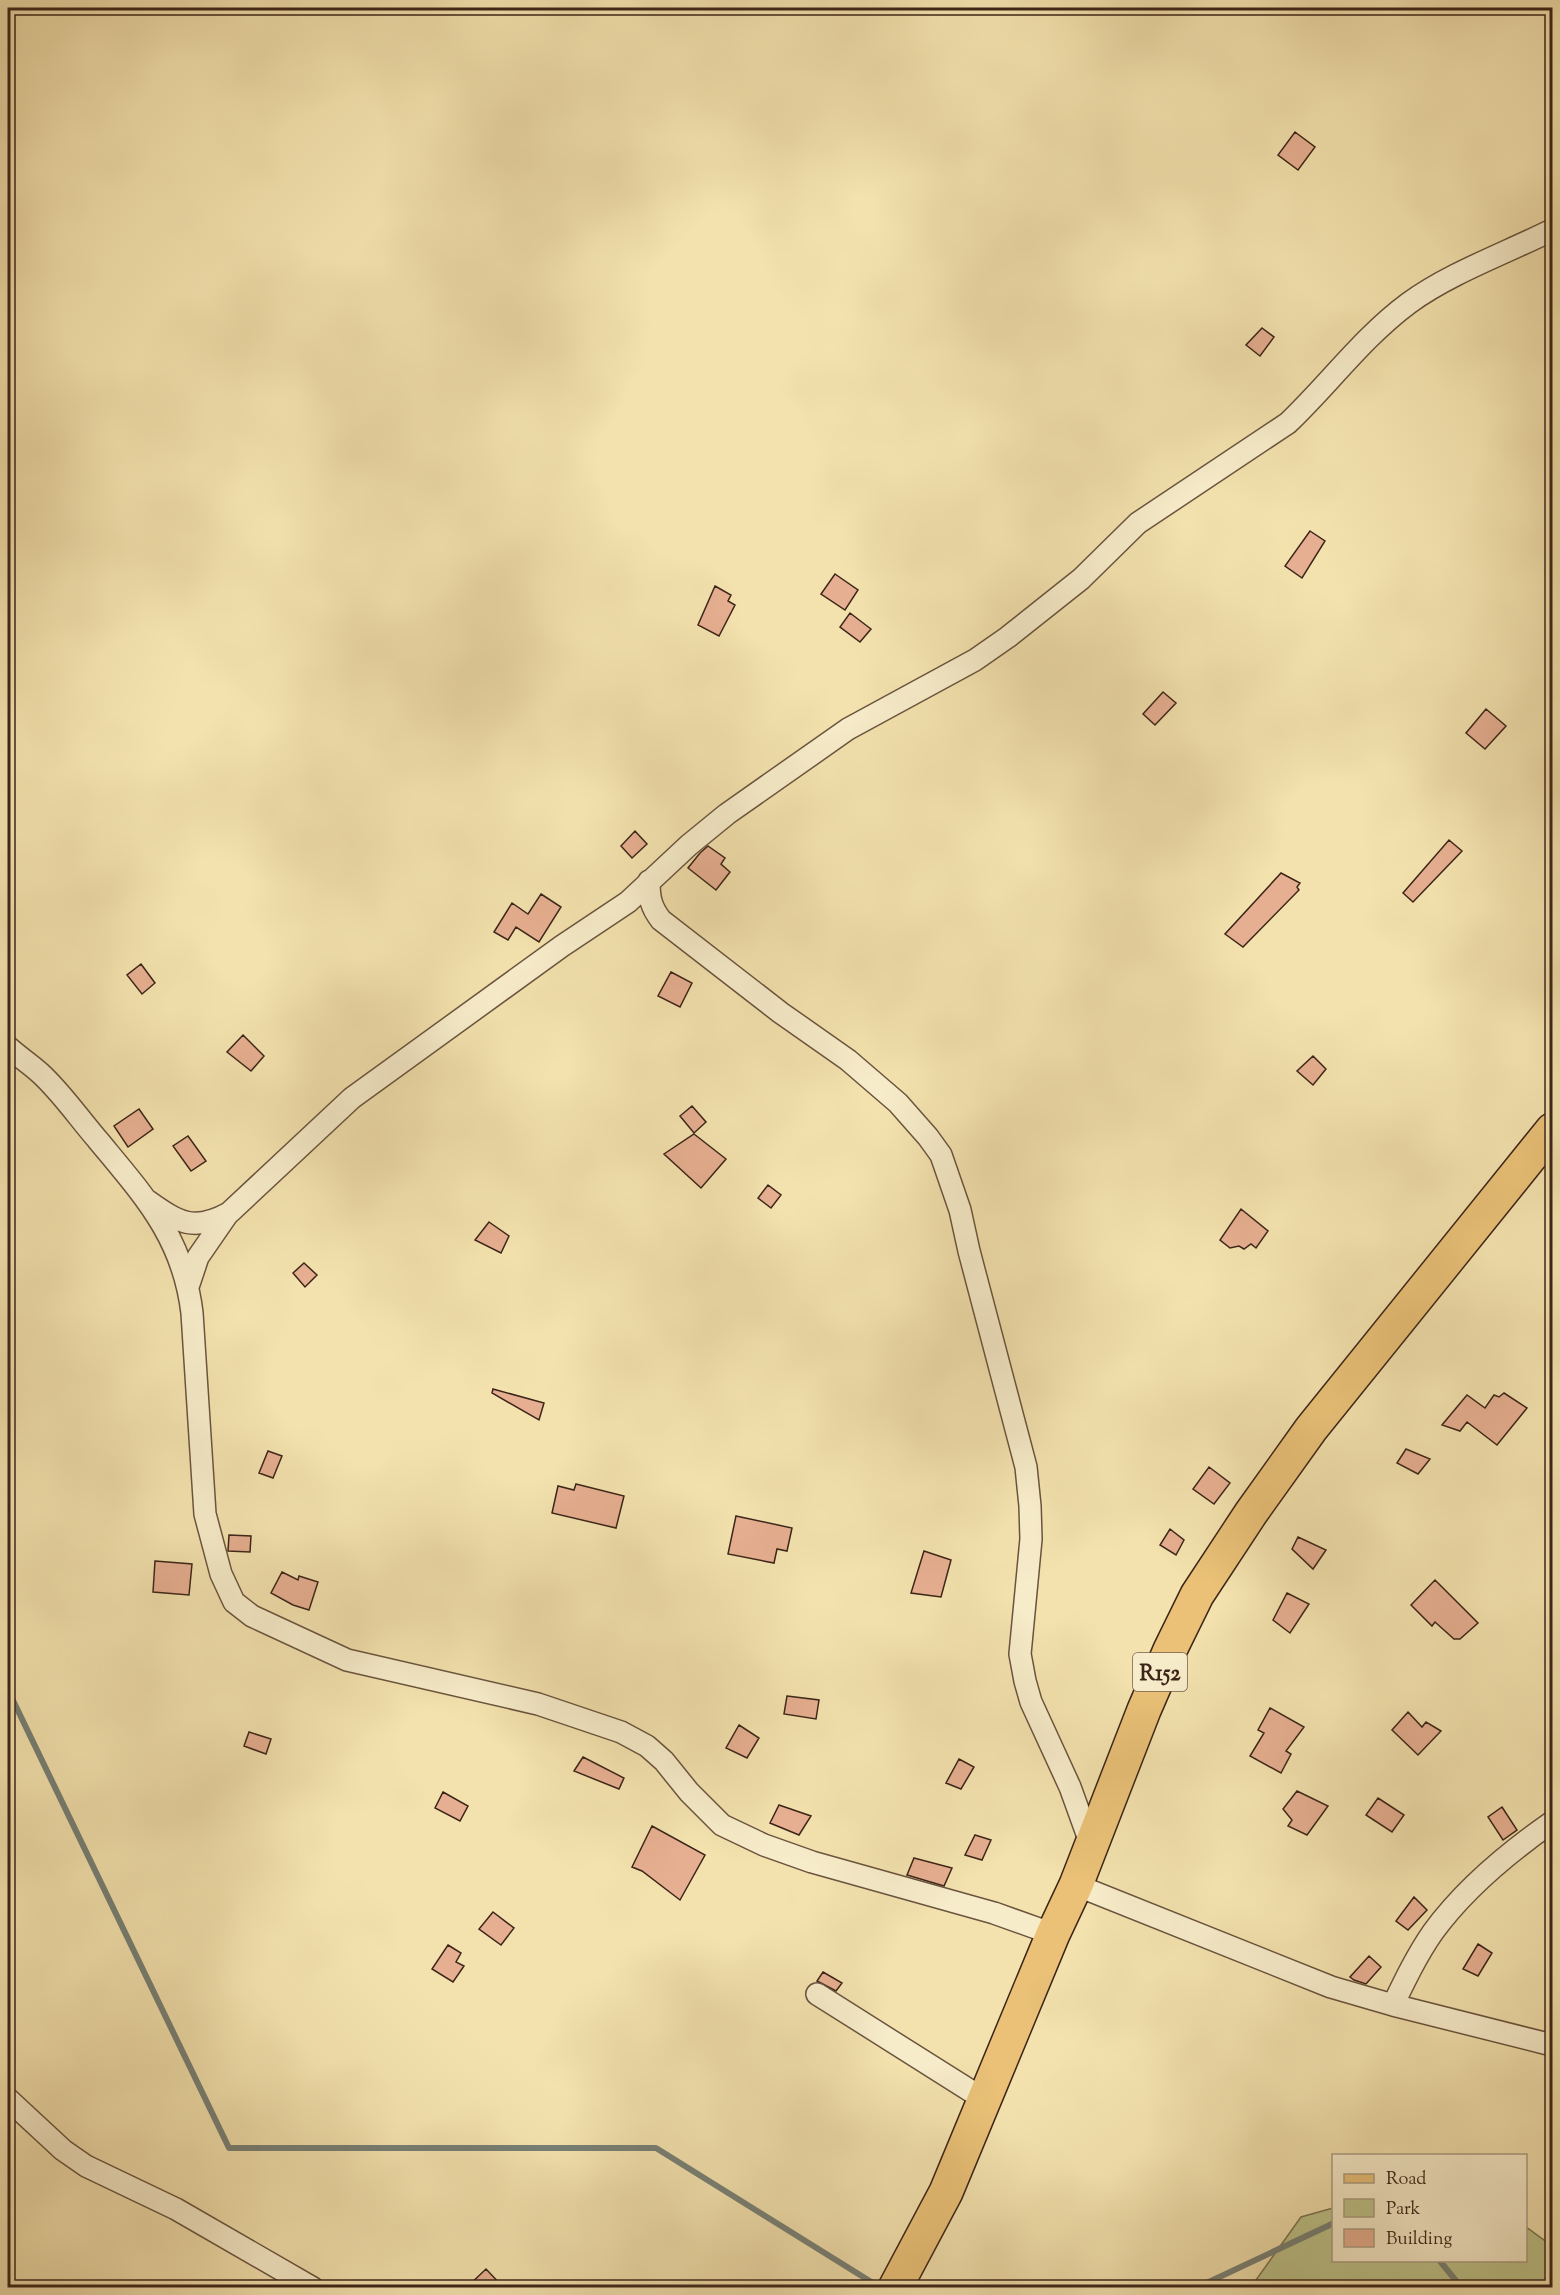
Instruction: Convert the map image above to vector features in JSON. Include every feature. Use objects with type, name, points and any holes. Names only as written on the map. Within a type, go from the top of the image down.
[{"type":"main road","name":"R152","points":[[895,2288],[946,2193],[1053,1934],[1076,1885],[1144,1710],[1197,1595],[1251,1513],[1311,1429],[1552,1130]]},
{"type":"street","points":[[189,1284],[198,1257],[230,1213],[352,1098],[562,946],[628,902],[727,814],[848,729],[975,660],[1033,618],[1081,579],[1138,523],[1288,423],[1376,330],[1409,303],[1436,285],[1552,230]]},
{"type":"street","points":[[649,881],[652,909],[661,920],[781,1013],[848,1060],[898,1103],[941,1155],[960,1210],[1026,1467],[1030,1506],[1030,1539],[1020,1654],[1024,1681],[1031,1702],[1070,1787],[1091,1845]]},
{"type":"street","points":[[8,1047],[40,1073],[64,1098],[148,1201],[177,1252],[189,1284],[205,1514],[221,1574],[234,1602],[252,1616],[347,1660],[538,1704],[621,1732],[647,1746],[664,1761],[689,1792],[722,1825],[764,1845],[812,1862],[994,1913],[1053,1934]]},
{"type":"street","points":[[148,1201],[176,1220],[191,1224],[215,1220],[230,1213]]},
{"type":"street","points":[[1394,2005],[1412,1966],[1434,1931],[1460,1900],[1485,1875],[1552,1822]]},
{"type":"street","points":[[1076,1885],[1331,1988],[1552,2045]]},
{"type":"street","points":[[818,1994],[985,2100]]},
{"type":"street","points":[[8,2099],[50,2139],[86,2166],[176,2209],[313,2288]]},
{"type":"green space","points":[[1332,2208],[1332,2262],[1527,2262],[1527,2228],[1552,2246],[1552,2287],[1251,2287],[1301,2217]]},
{"type":"building","points":[[1295,132],[1315,147],[1298,170],[1278,155]]},
{"type":"building","points":[[1262,328],[1274,337],[1260,356],[1246,345]]},
{"type":"building","points":[[1310,531],[1325,541],[1302,578],[1285,566]]},
{"type":"building","points":[[835,574],[858,590],[845,610],[821,594]]},
{"type":"building","points":[[715,586],[731,595],[728,601],[735,605],[719,636],[698,625]]},
{"type":"building","points":[[850,613],[871,629],[860,642],[840,627]]},
{"type":"building","points":[[1163,692],[1176,703],[1155,725],[1143,714]]},
{"type":"building","points":[[1486,709],[1506,726],[1485,749],[1466,733]]},
{"type":"building","points":[[635,831],[647,844],[632,858],[621,846]]},
{"type":"building","points":[[1449,840],[1462,851],[1413,902],[1403,893]]},
{"type":"building","points":[[708,846],[725,858],[721,864],[730,872],[716,890],[688,868]]},
{"type":"building","points":[[1281,873],[1300,883],[1297,887],[1299,890],[1243,947],[1225,934]]},
{"type":"building","points":[[541,894],[561,907],[539,942],[516,927],[508,940],[494,932],[512,903],[528,914]]},
{"type":"building","points":[[141,964],[155,983],[142,994],[127,975]]},
{"type":"building","points":[[671,972],[692,983],[680,1007],[658,996]]},
{"type":"building","points":[[243,1035],[264,1056],[251,1071],[227,1052]]},
{"type":"building","points":[[1313,1056],[1326,1069],[1313,1085],[1297,1071]]},
{"type":"building","points":[[692,1106],[706,1122],[694,1133],[680,1116]]},
{"type":"building","points":[[139,1109],[153,1129],[128,1147],[114,1126]]},
{"type":"building","points":[[694,1134],[726,1159],[701,1188],[664,1154]]},
{"type":"building","points":[[188,1136],[206,1161],[191,1171],[173,1146]]},
{"type":"building","points":[[768,1185],[781,1195],[771,1208],[758,1198]]},
{"type":"building","points":[[1241,1209],[1268,1231],[1256,1248],[1251,1244],[1244,1249],[1239,1246],[1230,1248],[1220,1240]]},
{"type":"building","points":[[489,1222],[509,1236],[501,1253],[475,1240]]},
{"type":"building","points":[[304,1263],[317,1275],[305,1287],[293,1273]]},
{"type":"building","points":[[493,1389],[544,1403],[539,1420],[492,1393]]},
{"type":"building","points":[[1504,1393],[1527,1408],[1497,1445],[1467,1422],[1460,1431],[1442,1425],[1467,1395],[1485,1408],[1494,1395],[1499,1397]]},
{"type":"building","points":[[1406,1449],[1430,1459],[1418,1474],[1397,1463]]},
{"type":"building","points":[[268,1451],[282,1456],[273,1478],[259,1473]]},
{"type":"building","points":[[1209,1467],[1230,1483],[1214,1504],[1193,1489]]},
{"type":"building","points":[[576,1484],[624,1496],[616,1528],[552,1513],[558,1486],[574,1490]]},
{"type":"building","points":[[736,1516],[792,1528],[787,1551],[777,1549],[774,1563],[728,1554]]},
{"type":"building","points":[[1170,1529],[1184,1540],[1176,1555],[1160,1545]]},
{"type":"building","points":[[229,1535],[251,1536],[250,1552],[228,1551]]},
{"type":"building","points":[[1298,1537],[1326,1550],[1313,1569],[1292,1549]]},
{"type":"building","points":[[924,1551],[951,1560],[941,1597],[911,1593]]},
{"type":"building","points":[[155,1561],[192,1564],[189,1595],[153,1592]]},
{"type":"building","points":[[282,1572],[298,1580],[299,1576],[318,1582],[309,1610],[293,1605],[271,1593]]},
{"type":"building","points":[[1435,1580],[1478,1623],[1460,1639],[1454,1639],[1435,1622],[1432,1626],[1411,1605]]},
{"type":"building","points":[[1287,1593],[1309,1604],[1290,1633],[1273,1620]]},
{"type":"building","points":[[787,1696],[819,1700],[816,1719],[784,1714]]},
{"type":"building","points":[[1270,1708],[1304,1727],[1286,1751],[1291,1754],[1281,1773],[1250,1756],[1264,1733],[1258,1730]]},
{"type":"building","points":[[1408,1712],[1422,1727],[1426,1722],[1441,1731],[1418,1755],[1392,1730]]},
{"type":"building","points":[[739,1725],[759,1738],[747,1758],[726,1748]]},
{"type":"building","points":[[249,1732],[271,1739],[266,1754],[244,1746]]},
{"type":"building","points":[[583,1757],[624,1778],[619,1789],[574,1771]]},
{"type":"building","points":[[959,1759],[974,1767],[961,1789],[946,1783]]},
{"type":"building","points":[[1297,1791],[1328,1806],[1307,1835],[1288,1826],[1292,1820],[1283,1809]]},
{"type":"building","points":[[443,1792],[468,1806],[460,1821],[435,1808]]},
{"type":"building","points":[[1378,1798],[1404,1815],[1392,1832],[1366,1815]]},
{"type":"building","points":[[779,1805],[811,1816],[799,1835],[770,1823]]},
{"type":"building","points":[[1502,1807],[1517,1830],[1503,1840],[1488,1817]]},
{"type":"building","points":[[652,1826],[705,1855],[680,1900],[642,1871],[632,1867]]},
{"type":"building","points":[[975,1835],[991,1840],[982,1860],[965,1855]]},
{"type":"building","points":[[914,1858],[952,1868],[944,1886],[907,1875]]},
{"type":"building","points":[[1414,1897],[1427,1910],[1408,1930],[1396,1921]]},
{"type":"building","points":[[493,1912],[514,1928],[501,1945],[479,1929]]},
{"type":"building","points":[[1478,1944],[1492,1953],[1478,1976],[1463,1969]]},
{"type":"building","points":[[448,1945],[461,1953],[456,1962],[464,1966],[453,1982],[432,1969]]},
{"type":"building","points":[[1369,1956],[1381,1967],[1366,1984],[1350,1977]]},
{"type":"building","points":[[823,1972],[842,1983],[836,1991],[817,1981]]},
{"type":"building","points":[[486,2269],[504,2288],[466,2288]]},
{"type":"waterway","points":[[8,1690],[229,2148],[656,2148],[881,2288]]},
{"type":"waterway","points":[[1196,2288],[1332,2224]]},
{"type":"waterway","points":[[1441,2262],[1462,2288]]}]
